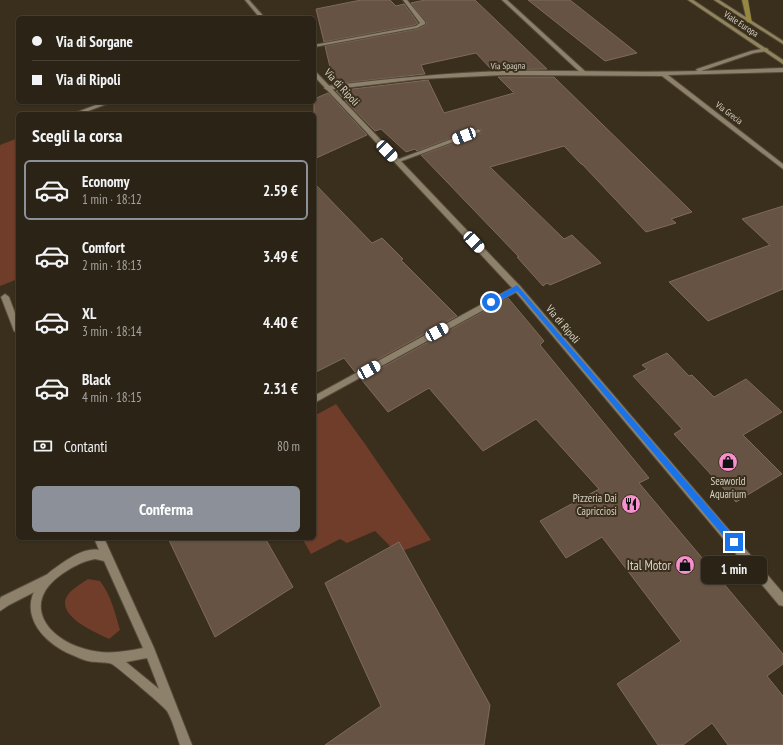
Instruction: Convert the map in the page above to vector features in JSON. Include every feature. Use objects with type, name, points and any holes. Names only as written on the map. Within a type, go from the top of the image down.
[{"type":"highway","points":[[745,0],[750,22]]},
{"type":"main road","name":"Viale Europa","points":[[690,0],[783,62]]},
{"type":"main road","name":"Viale Europa","points":[[716,0],[783,43]]},
{"type":"street","points":[[248,0],[261,16]]},
{"type":"street","points":[[316,46],[417,27],[423,23],[405,0]]},
{"type":"street","points":[[504,0],[585,74]]},
{"type":"street","name":"Via Spagna","points":[[689,73],[753,52],[766,50]]},
{"type":"street","name":"Via Spagna","points":[[327,88],[420,76],[503,73],[663,74],[783,70]]},
{"type":"street","name":"Via Grecia","points":[[663,74],[783,167]]},
{"type":"street","name":"Via di Ripoli","points":[[316,75],[517,288],[783,600]]},
{"type":"street","points":[[81,112],[103,104]]},
{"type":"street","points":[[397,161],[478,131]]},
{"type":"street","points":[[316,399],[517,288]]},
{"type":"street","points":[[5,297],[16,326]]},
{"type":"street","points":[[100,540],[150,652],[173,708],[186,745]]},
{"type":"street","points":[[0,606],[5,601],[46,580],[66,566],[84,557],[96,554],[107,557]]},
{"type":"street","points":[[46,580],[39,591],[35,608],[40,622],[51,637],[63,647],[82,654],[113,658],[150,652]]},
{"type":"street","points":[[113,658],[173,708]]},
{"type":"shaded area","points":[[16,139],[16,280],[0,286],[0,145]]},
{"type":"shaded area","points":[[336,404],[431,540],[397,553],[375,531],[347,543],[340,539],[311,554],[303,540],[316,540],[316,415]]},
{"type":"shaded area","points":[[88,579],[100,581],[104,586],[112,604],[120,630],[109,639],[85,627],[70,615],[66,608],[65,600],[70,592]]},
{"type":"building","points":[[361,0],[390,0],[396,6],[404,4],[418,23],[415,25],[324,42],[316,9]]},
{"type":"building","points":[[425,0],[475,0],[547,69],[492,70],[476,53],[421,65],[425,74],[334,84],[325,46],[418,29],[426,25],[426,22],[411,3]]},
{"type":"building","points":[[528,0],[570,0],[637,53],[605,61]]},
{"type":"building","points":[[498,77],[554,77],[692,212],[671,219],[676,223],[646,232],[564,146],[490,167],[564,239],[572,235],[601,263],[550,285],[547,283],[543,286],[517,257],[519,257],[421,155],[481,133],[482,130],[477,128],[417,151],[415,149],[406,152],[381,129],[375,131],[336,91],[428,80],[444,113],[514,93]]},
{"type":"building","points":[[328,93],[367,135],[316,158],[316,112],[314,112],[314,104],[316,104],[316,98]]},
{"type":"building","points":[[316,185],[372,243],[382,238],[403,259],[401,260],[457,316],[355,372],[344,358],[316,372]]},
{"type":"building","points":[[783,206],[783,289],[708,321],[669,282],[770,245],[742,219]]},
{"type":"building","points":[[508,298],[544,341],[540,345],[649,478],[639,483],[783,654],[783,664],[767,676],[783,696],[783,745],[728,745],[712,723],[683,745],[658,745],[617,684],[681,641],[602,537],[566,558],[540,521],[599,489],[536,419],[483,451],[429,388],[388,412],[361,379]]},
{"type":"building","points":[[667,353],[689,376],[692,375],[714,397],[746,379],[782,412],[743,435],[782,474],[736,502],[674,434],[682,429],[633,376],[647,369],[642,365]]},
{"type":"building","points":[[169,540],[266,540],[293,587],[215,637]]},
{"type":"building","points":[[399,542],[490,705],[484,745],[325,745],[381,706],[325,583]]},
{"type":"place","name":"Seaworld Aquarium","points":[[728,462]]},
{"type":"place","name":"Pizzeria Dai Capricciosi","points":[[631,504]]},
{"type":"place","name":"Ital Motor","points":[[685,565]]},
{"type":"route","points":[[491,302],[517,288],[734,542]]}]
